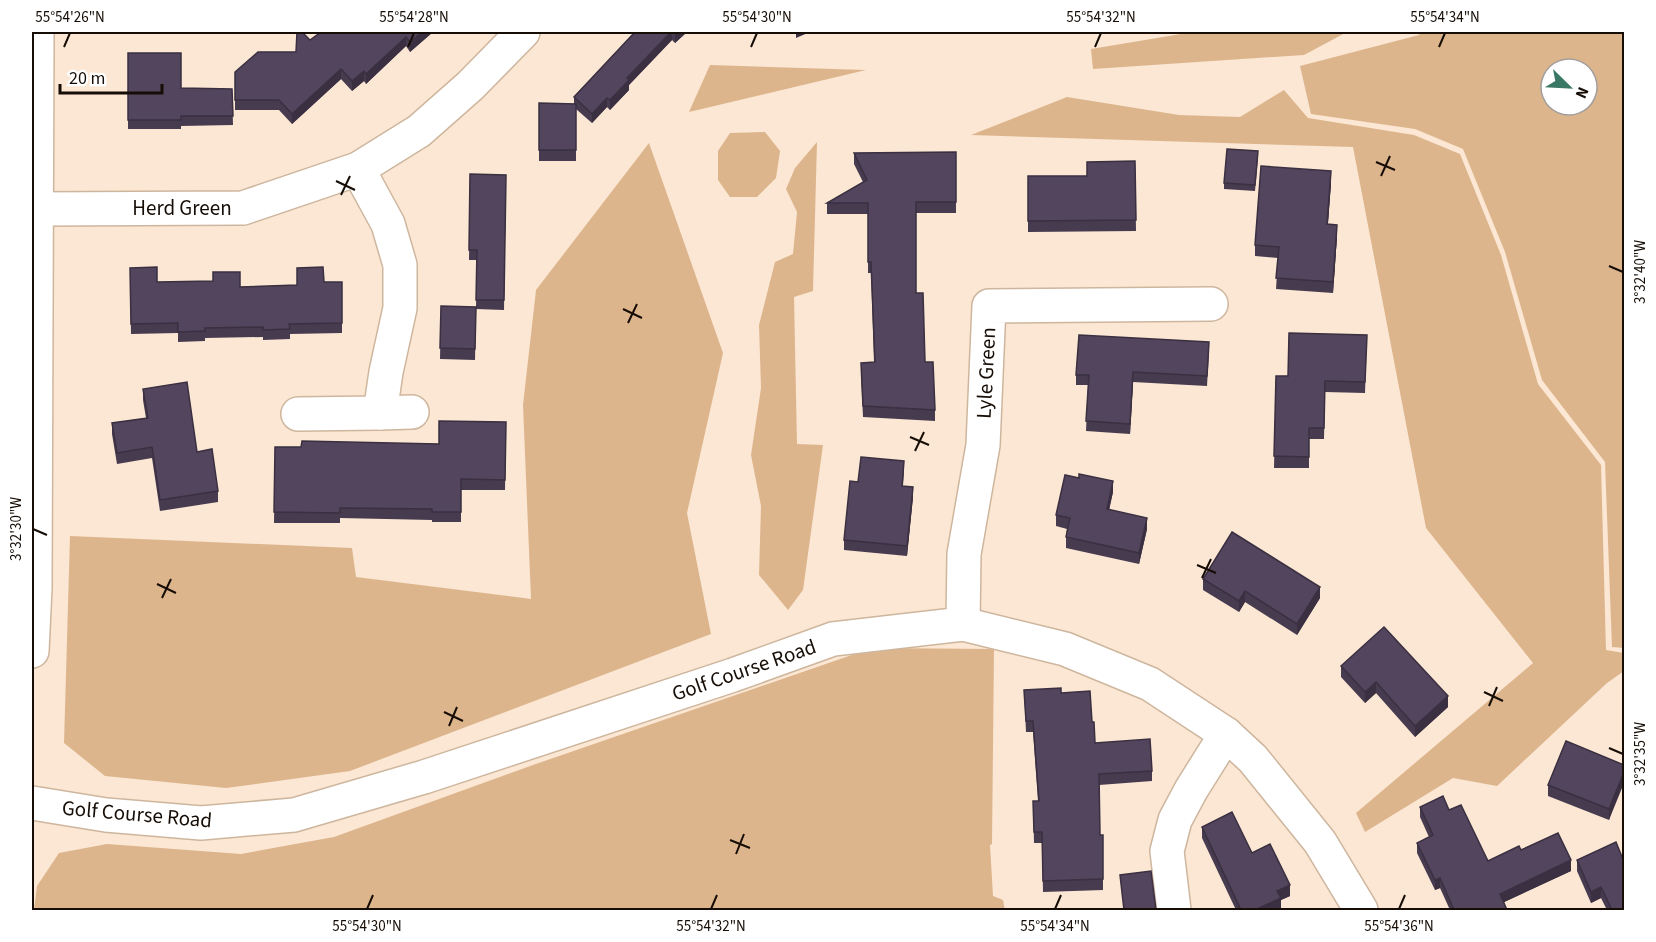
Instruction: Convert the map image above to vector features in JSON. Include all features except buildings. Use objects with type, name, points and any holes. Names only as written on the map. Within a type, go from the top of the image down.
[{"type":"street","points":[[32,651],[35,588],[37,32]]},
{"type":"street","name":"Herd Green","points":[[36,209],[243,208],[358,169],[419,131],[470,86],[523,32]]},
{"type":"street","points":[[358,169],[388,224],[399,265],[400,308],[380,413]]},
{"type":"street","name":"Lyle Green","points":[[963,624],[964,554],[982,446],[989,306],[1210,304]]},
{"type":"street","points":[[298,414],[412,412]]},
{"type":"street","name":"Golf Course Road","points":[[32,803],[106,815],[201,823],[294,815],[435,773],[733,675],[833,639],[963,624],[1065,649],[1129,675],[1150,684],[1226,735],[1253,759],[1320,842],[1361,910]]},
{"type":"street","points":[[1174,910],[1167,851],[1175,820],[1226,735]]},
{"type":"shaded area","points":[[1193,32],[1347,32],[1304,55],[1093,69],[1091,49]]},
{"type":"shaded area","points":[[1420,32],[1624,32],[1624,648],[1612,647],[1605,462],[1542,380],[1505,252],[1463,149],[1415,129],[1311,114],[1300,66],[1419,35]]},
{"type":"shaded area","points":[[710,65],[866,70],[689,112]]},
{"type":"shaded area","points":[[1284,90],[1308,118],[1414,135],[1460,154],[1501,255],[1538,384],[1601,465],[1606,650],[1624,653],[1624,671],[1607,683],[1497,786],[1453,778],[1365,832],[1356,813],[1533,663],[1426,528],[1353,147],[971,135],[1067,97],[1179,115],[1240,117]]},
{"type":"shaded area","points":[[765,132],[780,151],[776,178],[757,197],[730,197],[718,180],[718,151],[730,133]]},
{"type":"shaded area","points":[[817,142],[813,291],[794,297],[797,444],[823,445],[803,590],[788,610],[759,575],[761,506],[751,455],[761,388],[759,325],[775,262],[793,254],[797,212],[786,189],[795,168]]},
{"type":"shaded area","points":[[649,143],[723,353],[687,513],[711,634],[350,771],[226,788],[105,776],[64,743],[70,536],[352,548],[356,577],[531,599],[523,405],[536,290]]},
{"type":"shaded area","points":[[872,648],[994,649],[992,844],[990,845],[993,896],[1003,900],[1005,910],[34,910],[37,886],[59,853],[107,844],[241,854],[334,837],[533,765]]}]
